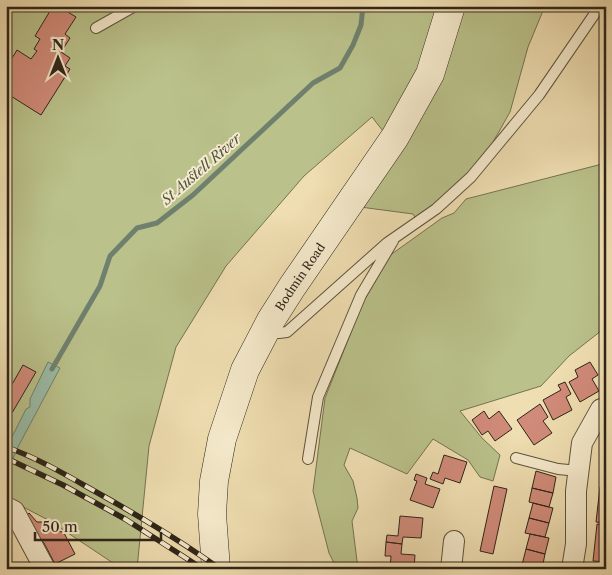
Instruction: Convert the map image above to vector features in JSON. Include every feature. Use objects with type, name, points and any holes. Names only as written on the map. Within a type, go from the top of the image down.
[{"type":"main road","name":"Bodmin Road","points":[[216,569],[212,514],[214,481],[222,439],[244,370],[267,327],[292,287],[395,137],[430,74],[451,6]]},
{"type":"street","points":[[572,569],[576,544],[576,491],[582,443],[601,409]]},
{"type":"street","points":[[6,507],[14,511],[46,569]]},
{"type":"street","points":[[451,569],[454,541]]},
{"type":"lane","points":[[96,28],[135,6]]},
{"type":"lane","points":[[267,327],[279,334],[287,332],[388,242],[436,209],[471,177],[539,95],[600,6]]},
{"type":"lane","points":[[308,459],[318,396],[361,296],[396,237]]},
{"type":"lane","points":[[516,458],[558,469],[579,471]]},
{"type":"shaded area","points":[[6,6],[545,6],[528,47],[510,112],[471,181],[419,224],[413,214],[345,205],[390,140],[372,117],[304,176],[226,266],[176,347],[149,446],[137,569],[122,569],[50,521],[6,498]]},
{"type":"shaded area","points":[[606,163],[606,327],[569,356],[541,386],[460,411],[482,438],[500,455],[493,481],[480,477],[468,460],[433,439],[407,474],[350,448],[344,465],[353,481],[357,498],[358,508],[352,521],[358,569],[337,569],[329,553],[313,491],[325,398],[363,302],[389,256],[442,218],[454,213],[466,199]]},
{"type":"shaded area","points":[[48,362],[60,368],[19,445],[6,474],[6,449],[26,409],[30,407],[30,399]]},
{"type":"building","points":[[53,6],[58,6],[76,17],[65,34],[70,38],[61,52],[70,58],[65,66],[70,69],[41,115],[6,93],[8,83],[6,82],[6,68],[17,50],[31,59],[37,51],[34,49],[40,39],[35,36]]},
{"type":"building","points":[[590,362],[598,375],[592,379],[599,391],[580,402],[569,382],[578,377],[575,370]]},
{"type":"building","points":[[23,365],[36,372],[12,413],[6,410],[6,395]]},
{"type":"building","points":[[565,382],[571,394],[566,397],[572,410],[553,420],[543,400],[561,390],[558,385]]},
{"type":"building","points":[[540,404],[548,417],[543,421],[552,433],[534,445],[517,420]]},
{"type":"building","points":[[484,411],[489,419],[499,411],[512,429],[495,441],[488,431],[482,435],[472,420]]},
{"type":"building","points":[[444,455],[467,462],[460,483],[445,478],[443,484],[430,479],[433,472],[438,474]]},
{"type":"building","points":[[536,471],[556,477],[553,493],[532,488]]},
{"type":"building","points":[[416,474],[427,478],[425,484],[440,489],[433,508],[410,500],[417,481],[414,480]]},
{"type":"building","points":[[494,486],[507,489],[493,554],[480,551]]},
{"type":"building","points":[[600,487],[606,488],[606,523],[596,522]]},
{"type":"building","points":[[532,488],[553,493],[549,507],[529,502]]},
{"type":"building","points":[[533,503],[553,508],[549,523],[529,518]]},
{"type":"building","points":[[29,513],[37,522],[42,522],[61,532],[63,531],[75,554],[55,564],[44,543],[22,520]]},
{"type":"building","points":[[400,516],[423,518],[421,538],[403,537],[402,544],[386,542],[387,535],[398,536]]},
{"type":"building","points":[[529,518],[549,523],[545,537],[525,533]]},
{"type":"building","points":[[597,524],[606,525],[606,562],[593,561]]},
{"type":"building","points":[[530,534],[549,538],[545,554],[526,549]]},
{"type":"building","points":[[386,542],[402,544],[401,554],[415,555],[414,569],[390,569],[391,556],[385,556]]},
{"type":"building","points":[[526,549],[545,554],[542,569],[522,565]]},
{"type":"waterway","name":"St Austell River","points":[[52,369],[100,286],[110,256],[137,228],[157,223],[193,195],[313,83],[340,68],[353,45],[361,25],[363,6]]},
{"type":"railway","points":[[6,447],[49,466],[106,497],[220,569]]},
{"type":"railway","points":[[6,458],[63,485],[125,519],[203,569]]}]
